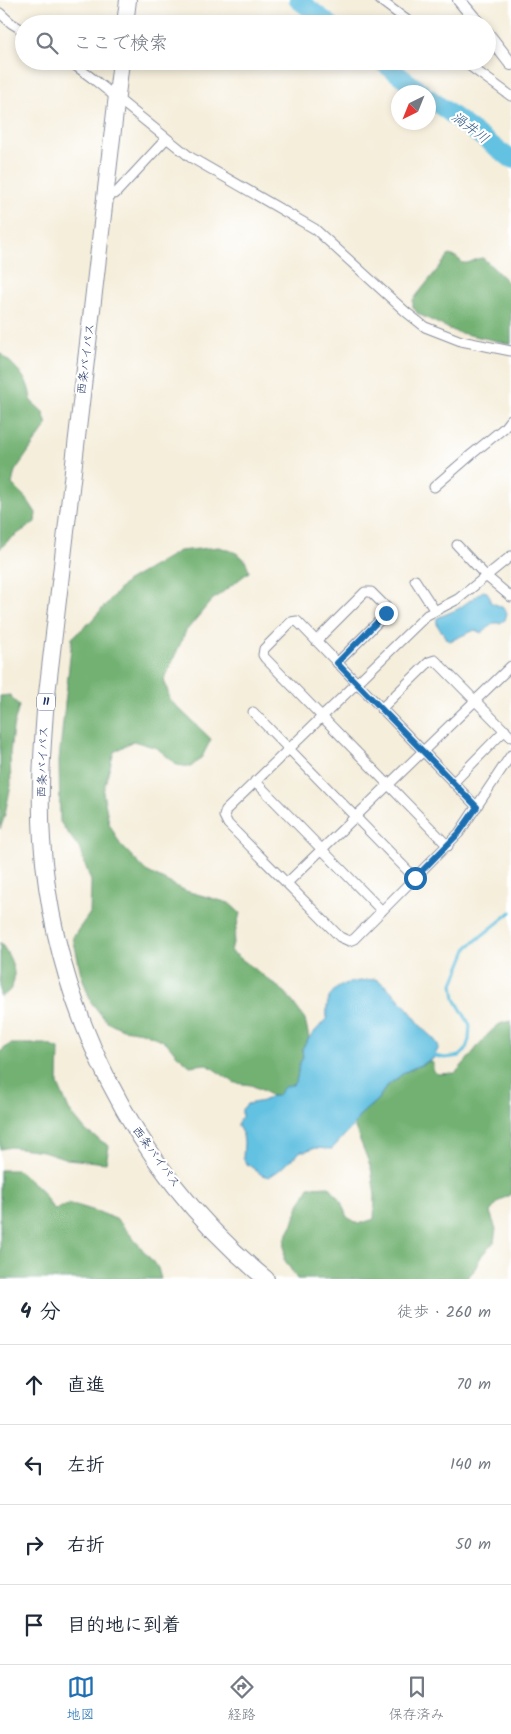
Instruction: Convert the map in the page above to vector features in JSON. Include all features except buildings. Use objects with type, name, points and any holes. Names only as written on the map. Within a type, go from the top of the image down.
[{"type":"highway","points":[[126,15],[128,0]]},
{"type":"highway","name":"西条バイパス","points":[[120,70],[45,711],[41,797],[42,840],[48,893],[55,932],[79,1012],[107,1077],[128,1118],[170,1179],[197,1211],[224,1240],[266,1279]]},
{"type":"street","points":[[380,0],[400,15]]},
{"type":"street","points":[[458,0],[472,15]]},
{"type":"street","points":[[0,13],[15,25]]},
{"type":"street","points":[[496,45],[511,64]]},
{"type":"street","points":[[80,70],[116,96],[166,139],[196,161],[315,229],[425,327],[461,341],[511,351]]},
{"type":"street","points":[[476,70],[511,96]]},
{"type":"street","points":[[104,193],[114,194],[166,139]]},
{"type":"street","points":[[434,487],[504,428],[511,419]]},
{"type":"street","points":[[457,545],[486,576],[511,597]]},
{"type":"street","points":[[511,556],[458,599],[427,615],[255,781],[226,810],[224,816],[228,824],[345,940],[354,939],[448,846],[459,833],[511,755]]},
{"type":"street","points":[[415,580],[435,611]]},
{"type":"street","points":[[316,641],[365,592],[371,592],[386,607],[384,616],[337,663]]},
{"type":"street","points":[[448,846],[265,658],[264,649],[291,622],[294,620],[298,621],[477,807]]},
{"type":"street","points":[[381,709],[432,660],[438,662],[508,734],[453,783]]},
{"type":"street","points":[[287,883],[511,666]]},
{"type":"street","points":[[253,712],[415,878]]},
{"type":"street","points":[[255,781],[382,911]]},
{"type":"green space","points":[[449,255],[456,257],[463,263],[483,258],[511,285],[511,344],[456,332],[418,314],[413,307],[413,300]]},
{"type":"green space","points":[[0,353],[17,369],[25,380],[31,401],[43,412],[47,425],[15,471],[12,484],[27,499],[36,513],[35,522],[12,537],[0,549]]},
{"type":"green space","points":[[219,547],[235,552],[242,557],[248,566],[249,572],[211,601],[186,631],[164,680],[171,701],[211,739],[202,757],[191,767],[177,765],[157,748],[133,741],[114,752],[103,792],[109,823],[120,844],[146,871],[186,891],[229,903],[240,913],[231,951],[286,993],[305,1019],[309,1038],[302,1049],[303,1057],[299,1065],[297,1078],[293,1085],[277,1096],[271,1096],[251,1085],[235,1083],[206,1064],[190,1066],[166,1042],[142,1032],[123,1029],[107,1022],[91,1002],[81,974],[73,937],[90,913],[91,881],[79,848],[60,822],[59,760],[72,638],[91,621],[126,582],[179,551]]},
{"type":"green space","points":[[10,695],[19,706],[13,728],[10,753],[11,786],[0,829],[0,696]]},
{"type":"green space","points":[[0,942],[10,959],[14,978],[10,990],[0,997]]},
{"type":"green space","points":[[511,1021],[511,1194],[499,1201],[490,1212],[496,1229],[494,1242],[482,1255],[473,1272],[466,1279],[297,1279],[284,1259],[285,1239],[293,1224],[299,1205],[309,1187],[329,1186],[340,1199],[347,1217],[359,1224],[374,1219],[375,1196],[371,1168],[354,1125],[360,1115],[377,1100],[387,1086],[405,1072],[430,1061],[433,1063],[433,1071],[438,1074],[455,1073],[491,1031],[500,1024]]},
{"type":"green space","points":[[10,1044],[46,1044],[59,1049],[58,1084],[69,1110],[86,1131],[109,1146],[106,1163],[67,1159],[43,1151],[11,1147],[0,1149],[0,1052]]},
{"type":"green space","points":[[0,1170],[18,1170],[39,1188],[54,1210],[69,1204],[76,1205],[118,1220],[158,1268],[161,1279],[0,1279]]},
{"type":"water","points":[[483,591],[487,592],[490,602],[502,607],[507,613],[505,620],[500,623],[494,623],[481,633],[475,630],[450,641],[447,639],[437,625],[437,618],[458,609]]},
{"type":"water","points":[[375,979],[407,1007],[423,1029],[435,1041],[439,1047],[433,1059],[405,1072],[387,1086],[377,1100],[360,1115],[354,1125],[332,1149],[313,1148],[301,1151],[269,1177],[262,1175],[246,1163],[243,1158],[243,1135],[238,1126],[238,1122],[242,1117],[242,1109],[247,1104],[263,1101],[271,1096],[277,1096],[284,1087],[293,1085],[303,1057],[302,1049],[327,1018],[329,997],[334,991],[340,986]]},
{"type":"waterway","name":"渦井川","points":[[298,0],[318,15]]},
{"type":"waterway","name":"渦井川","points":[[392,70],[413,85]]},
{"type":"waterway","name":"渦井川","points":[[436,103],[511,159]]},
{"type":"waterway","points":[[435,1056],[445,1058],[460,1056],[465,1051],[469,1040],[470,1025],[455,999],[453,984],[468,947],[511,912]]},
{"type":"route","points":[[386,613],[337,663],[477,807],[448,846],[415,878]]}]
